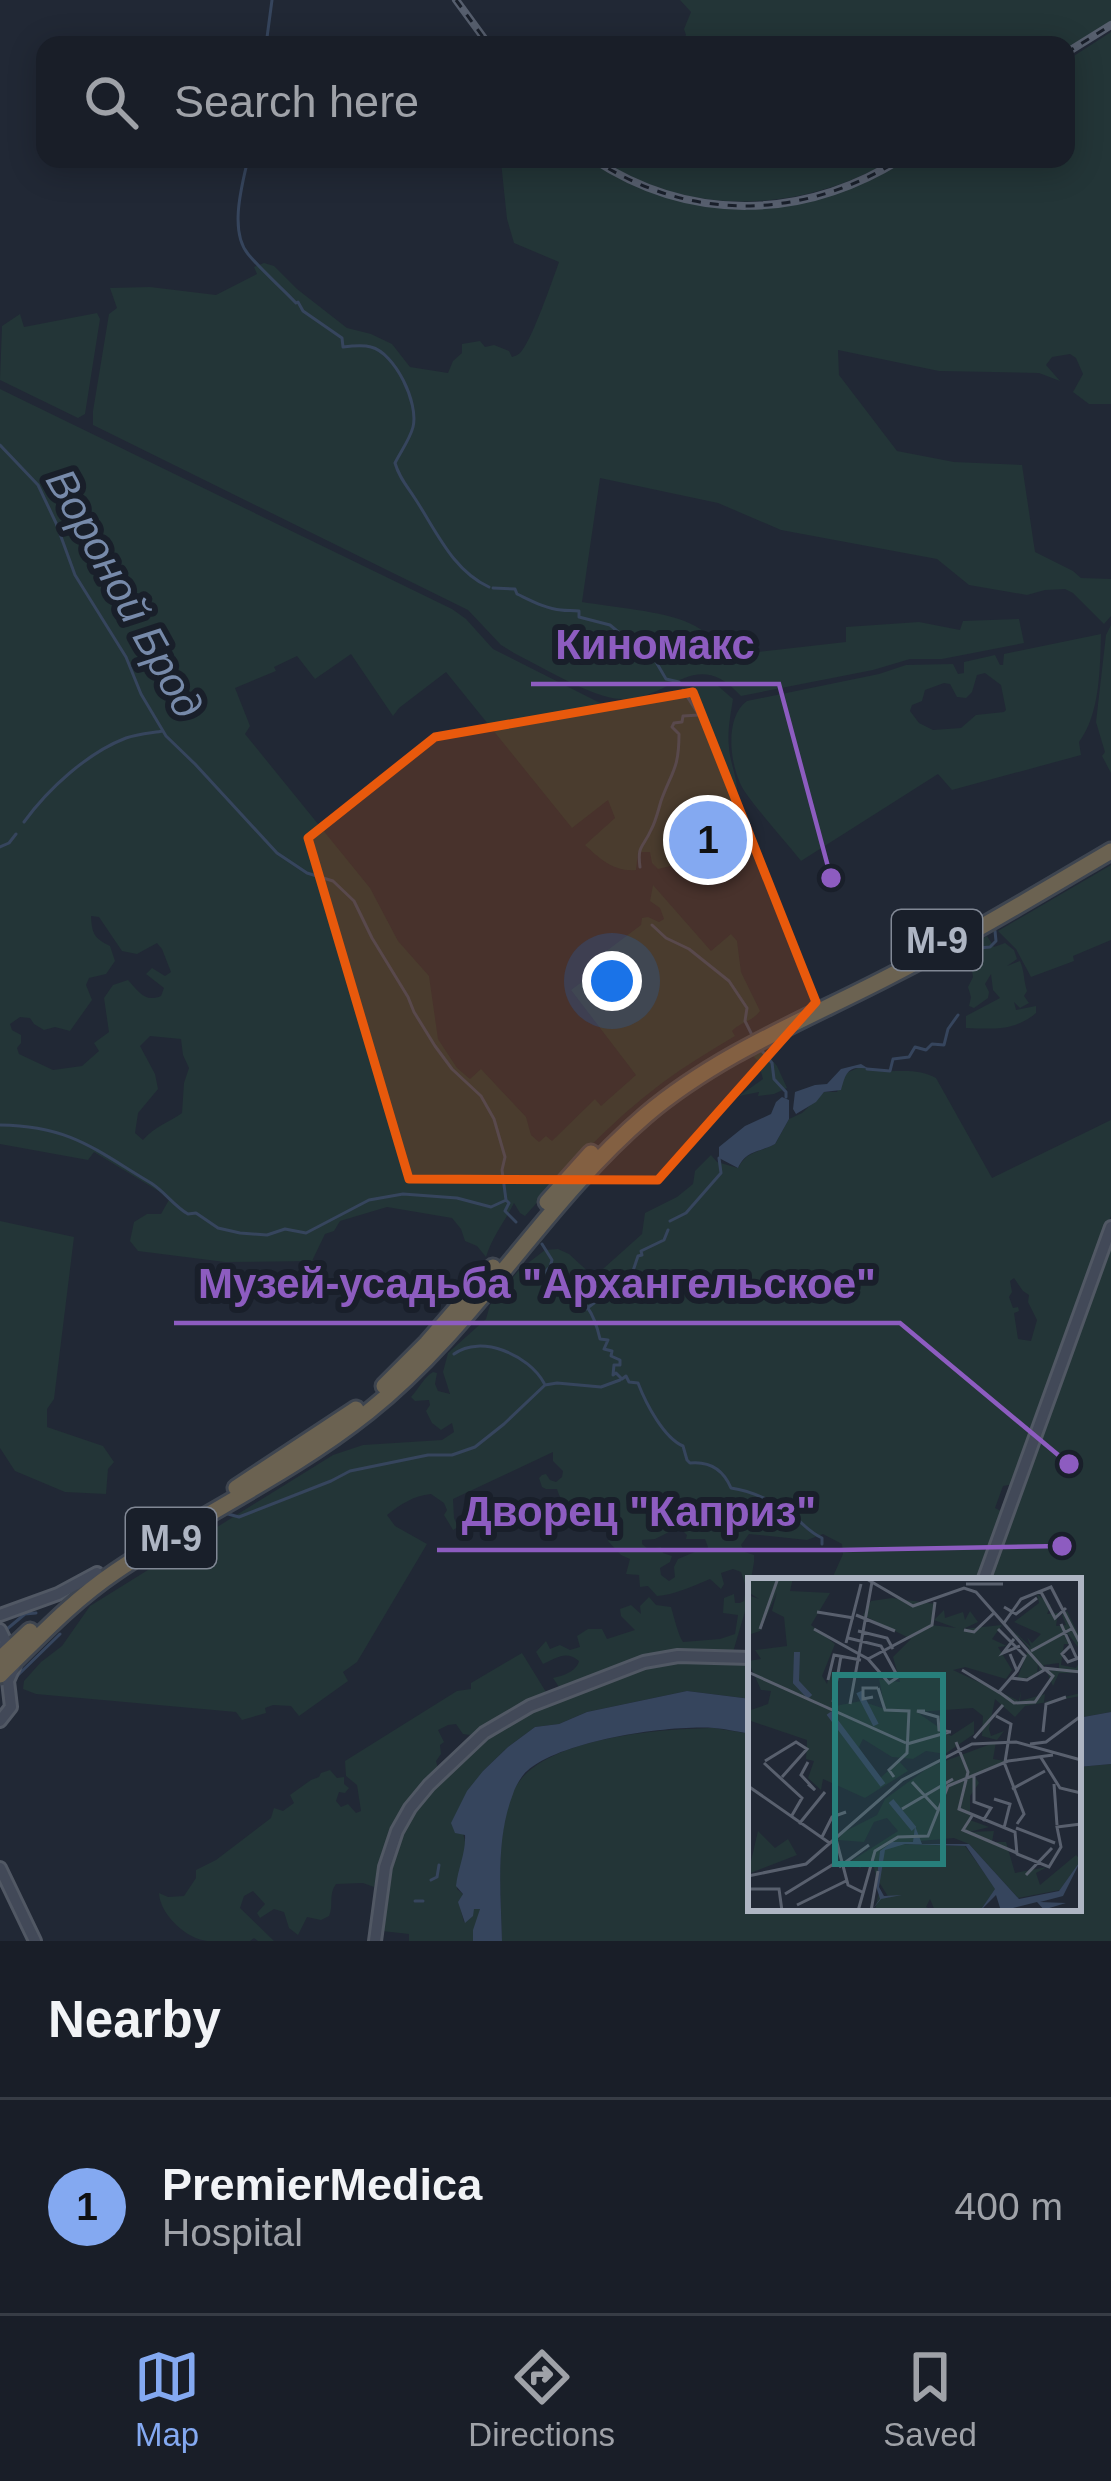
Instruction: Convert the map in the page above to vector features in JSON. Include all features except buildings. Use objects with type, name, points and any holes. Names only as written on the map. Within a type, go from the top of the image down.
[{"type":"highway","name":"М-9","points":[[0,1657],[97,1573],[275,1464],[369,1399],[427,1343],[607,1138],[671,1084],[1111,840]]},
{"type":"highway","name":"М-9","points":[[0,1675],[88,1592],[280,1474],[409,1378],[617,1142],[694,1078],[754,1039],[924,958],[1111,851]]},
{"type":"main road","points":[[983,1578],[1111,1227]]},
{"type":"main road","name":"М-9","points":[[0,1615],[58,1594],[97,1573]]},
{"type":"main road","name":"М-9","points":[[0,1630],[6,1642],[0,1657]]},
{"type":"main road","name":"М-9","points":[[0,1721],[9,1712],[9,1672],[35,1640]]},
{"type":"main road","points":[[375,1941],[393,1840],[410,1808],[458,1756],[507,1718],[644,1662],[678,1656],[748,1658]]},
{"type":"main road","points":[[0,1689],[11,1701]]},
{"type":"main road","points":[[0,1868],[35,1941]]},
{"type":"highlighted area","points":[[693,692],[816,1002],[658,1180],[409,1179],[308,838],[435,737]]},
{"type":"shaded area","points":[[680,0],[1111,0],[1111,22],[1075,44],[1075,36],[685,36],[691,12]]},
{"type":"shaded area","points":[[1111,32],[1111,404],[1089,404],[1073,392],[1083,374],[1070,354],[1052,357],[1046,365],[1060,381],[1039,373],[939,371],[838,350],[839,375],[897,451],[954,462],[1022,465],[1035,552],[1081,578],[1111,579],[1111,616],[1104,624],[1065,589],[1027,595],[969,585],[937,559],[781,530],[718,503],[600,478],[582,602],[678,619],[740,654],[846,642],[846,627],[919,622],[960,630],[963,621],[1019,619],[1024,643],[942,659],[910,659],[741,696],[724,681],[695,675],[638,698],[609,697],[501,645],[468,610],[93,425],[109,314],[117,308],[110,288],[150,287],[216,295],[257,274],[254,267],[264,263],[274,266],[347,328],[392,344],[410,367],[448,373],[462,353],[462,344],[480,341],[485,347],[509,351],[512,357],[520,353],[559,262],[514,243],[502,168],[604,168],[665,196],[712,207],[755,209],[795,205],[841,192],[891,168],[1075,168],[1075,55]]},
{"type":"shaded area","points":[[617,168],[876,168],[823,190],[747,201],[671,192]]},
{"type":"shaded area","points":[[97,313],[100,319],[85,414],[78,418],[0,380],[2,326],[20,314],[24,327]]},
{"type":"shaded area","points":[[0,389],[452,609],[493,649],[606,706],[638,707],[702,683],[718,686],[733,699],[729,741],[735,804],[670,866],[658,869],[650,852],[638,852],[636,870],[628,870],[608,864],[585,845],[615,818],[608,800],[572,828],[446,672],[393,716],[351,654],[315,679],[297,656],[274,667],[276,671],[235,688],[250,726],[245,734],[370,888],[398,941],[429,976],[438,1039],[457,1068],[470,1079],[481,1069],[526,1117],[531,1135],[539,1142],[546,1136],[552,1141],[595,1099],[601,1106],[636,1075],[571,990],[591,975],[585,967],[641,925],[642,918],[664,919],[650,901],[653,885],[711,951],[731,934],[737,941],[741,972],[760,1011],[732,1031],[735,1036],[625,1113],[525,1216],[514,1203],[486,1257],[465,1241],[452,1218],[387,1207],[340,1221],[334,1231],[325,1234],[312,1261],[225,1262],[138,1251],[130,1241],[134,1222],[147,1214],[161,1214],[170,1198],[94,1152],[88,1160],[0,1144]],"holes":[[[91,916],[99,917],[122,951],[137,954],[157,943],[171,972],[165,976],[152,968],[146,974],[164,988],[155,998],[142,995],[128,980],[113,985],[104,998],[109,1032],[94,1043],[99,1051],[82,1066],[53,1070],[19,1054],[21,1035],[10,1024],[20,1017],[30,1018],[44,1030],[70,1031],[92,1000],[86,985],[89,978],[106,974],[115,961],[110,946],[95,935]],[[150,1036],[181,1039],[189,1068],[182,1113],[143,1140],[135,1133],[138,1113],[158,1089],[140,1046]]]},
{"type":"shaded area","points":[[1111,625],[1111,773],[1102,756],[1105,752],[1096,722]]},
{"type":"shaded area","points":[[1101,634],[1098,691],[1079,742],[1081,755],[952,790],[938,774],[801,861],[740,782],[732,731],[747,701],[906,665],[953,664],[958,674],[964,673],[964,662],[995,655],[1003,665],[1004,654]],"holes":[[[985,673],[1001,685],[1006,710],[976,715],[961,728],[933,730],[910,711],[922,701],[925,690],[944,683],[950,684],[957,697],[966,698],[977,675]]]},
{"type":"shaded area","points":[[1111,865],[1111,940],[1031,977],[1016,949],[998,931]]},
{"type":"shaded area","points":[[987,936],[994,947],[1005,943],[1014,950],[1017,959],[1007,966],[1020,961],[1029,1003],[1020,1008],[1014,1002],[1016,1010],[1036,1006],[1036,1013],[1012,1026],[966,1028],[966,1016],[1000,998],[993,990],[991,974],[985,984],[988,998],[974,1008],[969,1006],[968,987],[980,960],[966,947]]},
{"type":"shaded area","points":[[762,1048],[787,1088],[774,1094],[739,1096],[763,1079],[751,1054]]},
{"type":"shaded area","points":[[860,1067],[936,1078],[992,1178],[1111,1120],[1111,1216],[1014,1484],[1003,1486],[995,1508],[1005,1513],[980,1578],[832,1578],[843,1554],[842,1544],[823,1534],[807,1540],[749,1534],[741,1545],[754,1555],[754,1562],[733,1652],[682,1650],[636,1658],[559,1687],[553,1678],[573,1670],[579,1661],[566,1656],[543,1664],[536,1652],[546,1641],[550,1649],[560,1645],[570,1650],[580,1647],[577,1636],[588,1629],[602,1629],[607,1639],[635,1630],[620,1609],[631,1605],[641,1614],[640,1606],[649,1597],[656,1605],[671,1607],[683,1642],[720,1639],[735,1634],[738,1615],[723,1613],[724,1598],[734,1594],[735,1603],[744,1601],[746,1587],[741,1572],[733,1569],[721,1573],[721,1589],[710,1579],[657,1596],[648,1586],[640,1587],[639,1575],[626,1574],[630,1559],[608,1541],[621,1538],[621,1529],[589,1524],[566,1505],[557,1489],[542,1487],[542,1475],[556,1482],[562,1477],[553,1452],[453,1499],[458,1527],[453,1530],[444,1515],[444,1503],[431,1494],[407,1501],[387,1515],[395,1526],[427,1544],[357,1662],[343,1672],[348,1681],[299,1716],[291,1706],[273,1705],[265,1708],[266,1713],[242,1720],[236,1712],[23,1689],[24,1681],[62,1646],[90,1606],[333,1455],[363,1445],[442,1440],[454,1432],[452,1423],[441,1430],[432,1423],[426,1411],[429,1400],[411,1397],[433,1372],[437,1373],[438,1391],[450,1394],[443,1372],[448,1353],[486,1319],[490,1305],[519,1270],[545,1250],[558,1249],[594,1277],[642,1234],[645,1213],[693,1184],[695,1171],[711,1155],[717,1162],[738,1168],[749,1155],[775,1144],[789,1119],[824,1092],[837,1092],[844,1074]],"holes":[[[1014,1278],[1029,1295],[1037,1320],[1031,1341],[1018,1339],[1014,1313],[1019,1311],[1009,1297],[1010,1281]],[[680,1511],[684,1520],[680,1528],[686,1539],[705,1539],[708,1547],[678,1559],[675,1577],[669,1581],[660,1568],[672,1556],[661,1547],[648,1549],[642,1540],[669,1532],[667,1519]]]},
{"type":"shaded area","points":[[0,1221],[74,1237],[47,1427],[103,1446],[114,1462],[108,1469],[106,1494],[65,1492],[15,1471],[0,1448]]},
{"type":"shaded area","points":[[1111,1238],[1111,1712],[1081,1717],[1081,1578],[987,1578]]},
{"type":"shaded area","points":[[522,1653],[546,1692],[470,1735],[456,1724],[438,1730],[444,1742],[436,1761],[438,1769],[394,1822],[374,1887],[336,1884],[329,1916],[321,1920],[307,1917],[298,1935],[289,1928],[284,1912],[274,1909],[260,1918],[257,1913],[265,1904],[253,1891],[244,1896],[240,1908],[274,1941],[207,1941],[183,1931],[169,1917],[159,1893],[184,1896],[196,1870],[271,1818],[274,1808],[283,1811],[294,1803],[290,1795],[321,1773],[330,1770],[337,1778],[344,1777],[349,1788],[339,1792],[336,1801],[341,1807],[348,1804],[356,1813],[361,1811],[357,1785],[346,1776],[345,1761],[457,1691],[471,1689],[471,1683]]},
{"type":"shaded area","points":[[748,1662],[748,1699],[687,1691],[535,1727],[483,1771],[463,1833],[466,1846],[457,1889],[463,1894],[464,1922],[473,1909],[480,1909],[473,1941],[409,1941],[409,1934],[382,1931],[388,1870],[403,1823],[443,1773],[521,1714],[652,1664]]},
{"type":"shaded area","points":[[714,1728],[748,1734],[748,1911],[1081,1911],[1081,1767],[1111,1764],[1111,1941],[502,1941],[503,1830],[512,1794],[525,1775],[572,1748],[663,1731]]},
{"type":"water","points":[[861,1064],[869,1069],[852,1069],[841,1090],[824,1092],[796,1114],[795,1092],[827,1084],[841,1069]]},
{"type":"water","points":[[782,1097],[789,1100],[789,1119],[775,1144],[749,1155],[738,1168],[719,1158],[719,1147],[745,1126],[771,1114]]},
{"type":"water","points":[[687,1691],[748,1699],[748,1734],[714,1728],[644,1732],[565,1751],[527,1771],[514,1791],[504,1830],[502,1941],[473,1941],[480,1909],[474,1909],[465,1923],[458,1902],[463,1894],[456,1886],[465,1835],[455,1833],[451,1823],[467,1791],[508,1747],[535,1727],[559,1724],[587,1712]]},
{"type":"water","points":[[1111,1712],[1111,1764],[1081,1767],[1081,1717]]},
{"type":"waterway","points":[[267,36],[272,0]]},
{"type":"waterway","points":[[246,168],[239,208],[242,244],[303,311],[342,338],[343,347],[371,347],[389,359],[409,393],[414,417],[395,463],[399,473],[455,560],[489,587]]},
{"type":"waterway","name":"Вороной Брод","points":[[0,445],[38,485],[75,575],[126,657],[166,736],[277,853],[307,873],[333,881],[354,901],[435,1046],[481,1096],[494,1119],[505,1157],[502,1170],[509,1203],[505,1211],[516,1222]]},
{"type":"waterway","points":[[493,588],[515,589],[544,606],[579,611],[579,617],[610,625],[652,655],[666,679],[679,682]]},
{"type":"waterway","points":[[640,867],[640,850],[676,763],[679,734],[672,727],[683,716],[699,715],[683,690]]},
{"type":"waterway","points":[[24,822],[83,762],[126,738],[163,731]]},
{"type":"waterway","points":[[0,847],[16,834]]},
{"type":"waterway","points":[[652,925],[729,981],[747,1008],[745,1021],[753,1037]]},
{"type":"waterway","points":[[976,958],[979,948],[996,941],[995,931]]},
{"type":"waterway","points":[[867,1069],[890,1071],[893,1059],[909,1057],[915,1047],[926,1050],[932,1044],[944,1045],[958,1015]]},
{"type":"waterway","points":[[758,1046],[772,1063],[774,1079],[786,1097]]},
{"type":"waterway","points":[[0,1125],[45,1130],[80,1142],[151,1183],[188,1214],[196,1213],[218,1228],[240,1233],[267,1235],[285,1229],[306,1233],[369,1200],[403,1194],[457,1198],[491,1207],[504,1201]]},
{"type":"waterway","points":[[670,1221],[686,1213],[721,1173],[719,1158]]},
{"type":"waterway","points":[[586,1309],[620,1272],[631,1277],[641,1251],[664,1240],[668,1230]]},
{"type":"waterway","name":"Вороной Брод","points":[[542,1244],[552,1260],[542,1275],[547,1285],[585,1304],[600,1339],[608,1340],[604,1349],[620,1360],[613,1375],[638,1383],[663,1428],[683,1446],[687,1460],[715,1468],[731,1488],[758,1495],[783,1509],[822,1538],[822,1544]]},
{"type":"waterway","points":[[454,1354],[477,1346],[504,1350],[527,1364],[544,1383]]},
{"type":"waterway","points":[[228,1514],[239,1517],[350,1471],[475,1447],[545,1385],[601,1387],[620,1380]]},
{"type":"waterway","points":[[7,1629],[25,1614],[36,1613]]},
{"type":"waterway","points":[[17,1676],[60,1634]]},
{"type":"waterway","points":[[431,1880],[437,1877],[439,1865]]},
{"type":"waterway","points":[[415,1901],[423,1901]]},
{"type":"railway","points":[[456,0],[482,36]]},
{"type":"railway","points":[[1075,47],[1111,25]]},
{"type":"railway","points":[[609,168],[668,195],[747,206],[825,194],[884,168]]},
{"type":"place","name":"PremierMedica","points":[[708,840]]},
{"type":"place","name":"Киномакс","points":[[831,878]]},
{"type":"place","name":"Музей-усадьба \"Архангельское\"","points":[[1069,1464]]},
{"type":"place","name":"Дворец \"Каприз\"","points":[[1062,1546]]}]
